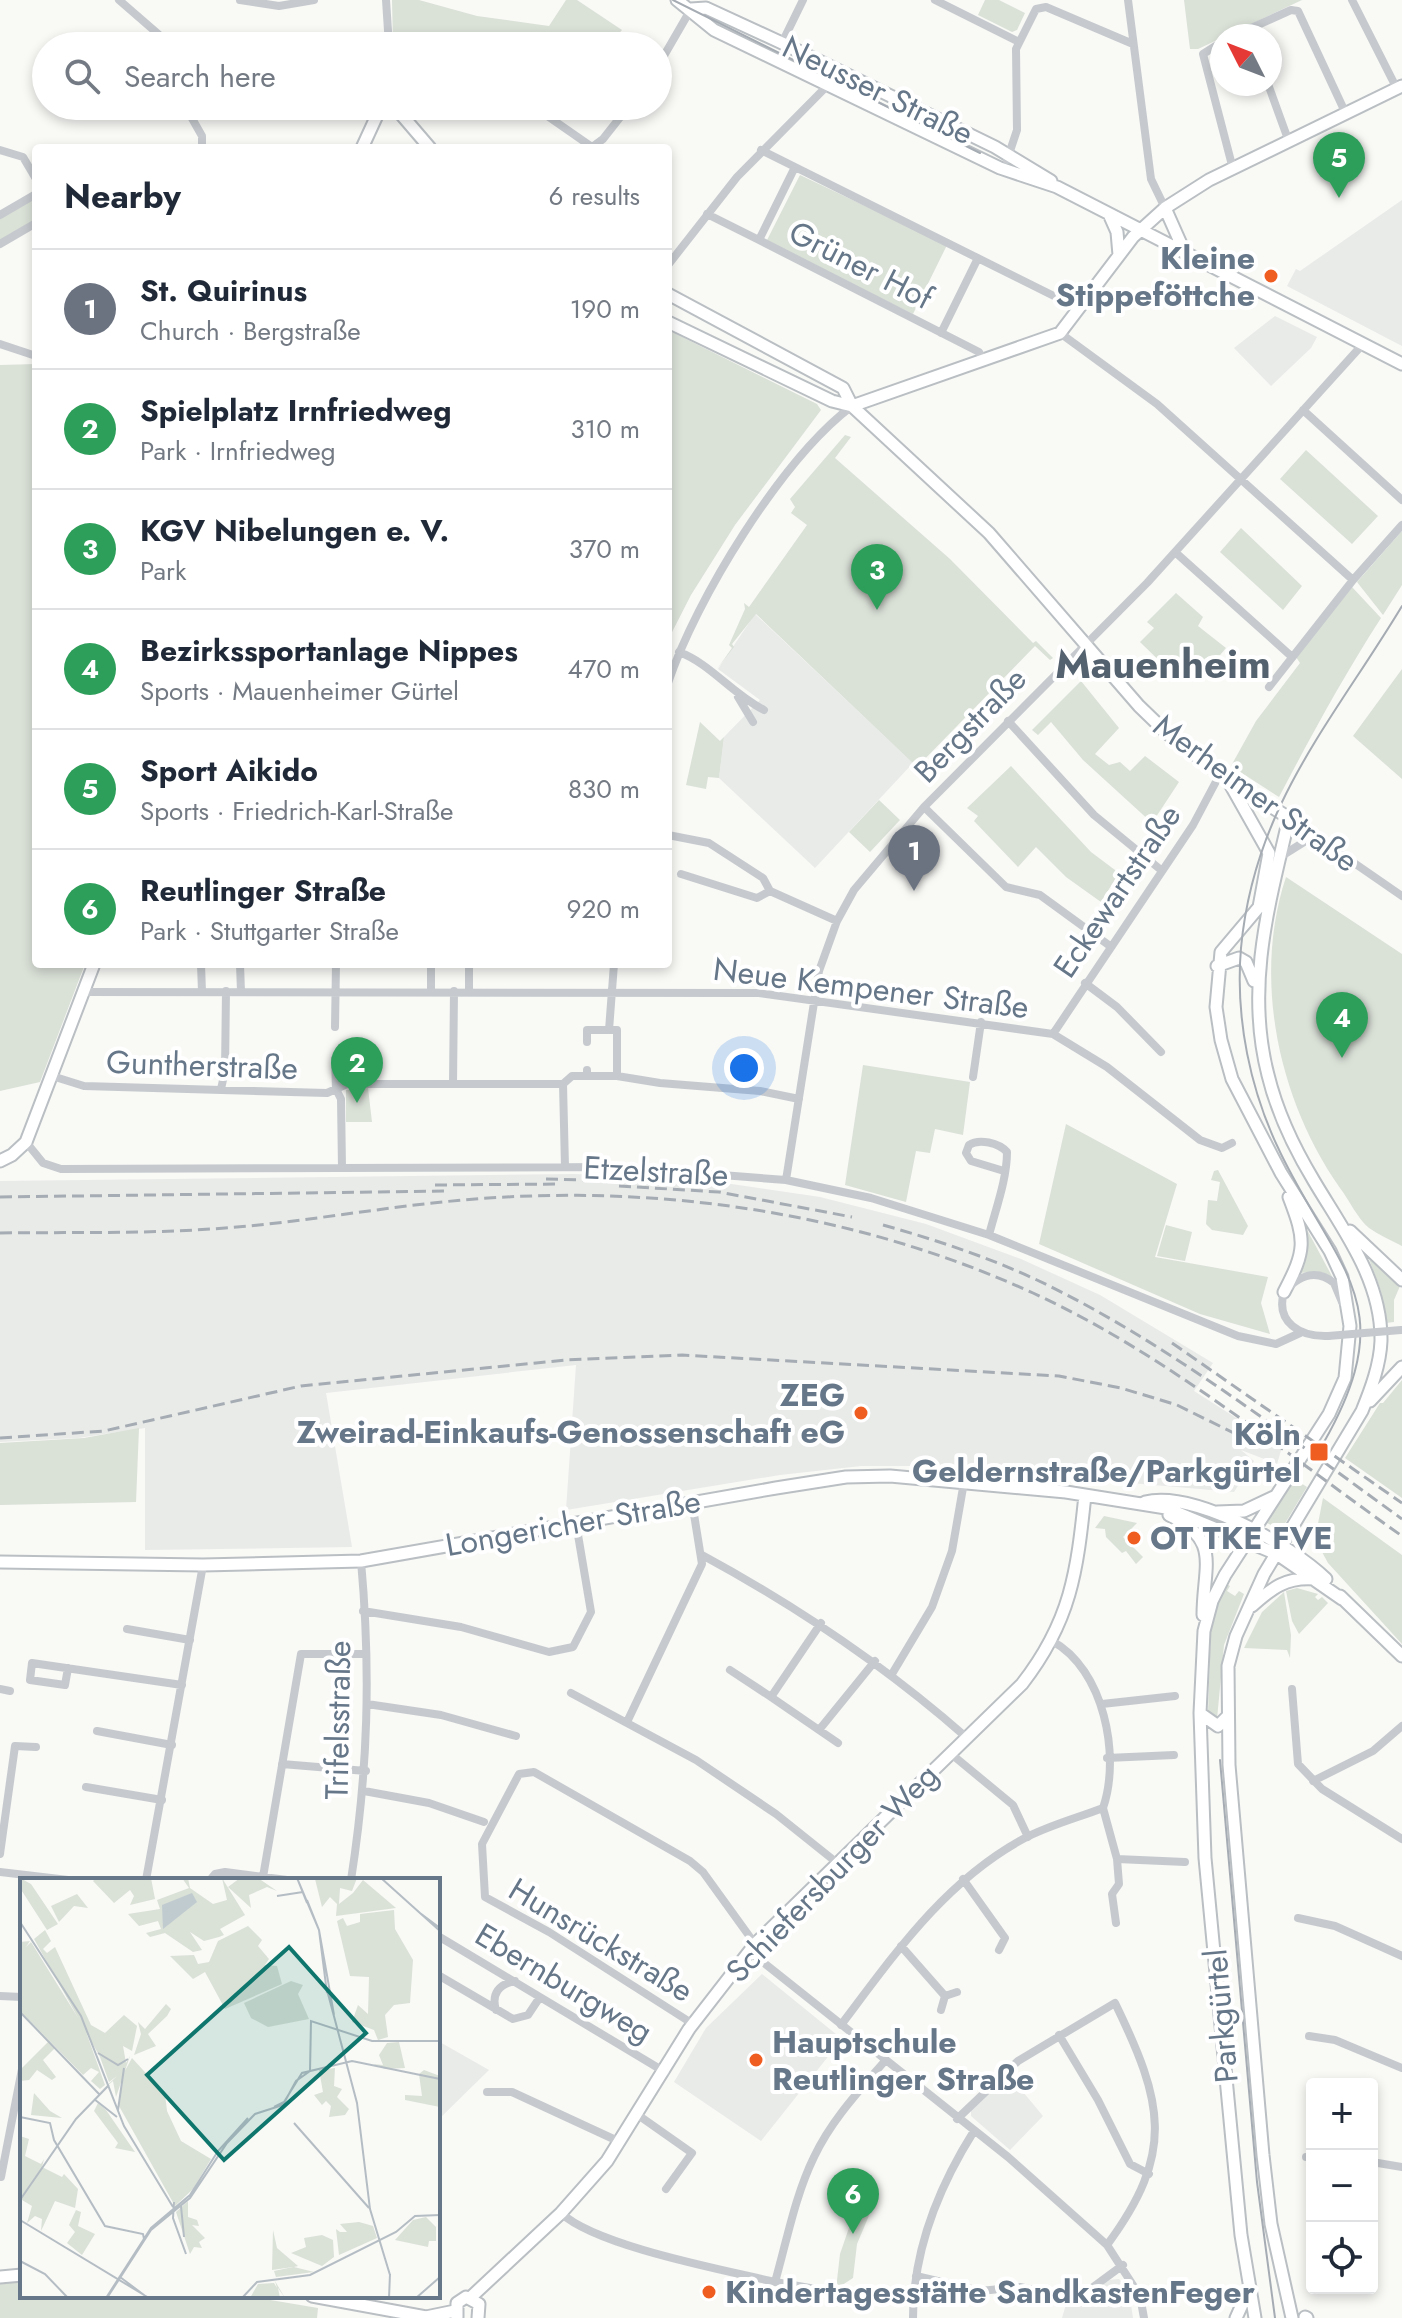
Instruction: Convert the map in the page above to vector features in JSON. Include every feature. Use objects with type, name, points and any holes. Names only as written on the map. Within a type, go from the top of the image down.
[{"type":"main road","name":"Neusser Straße","points":[[684,3],[706,8],[782,43],[1009,156],[1048,178],[1057,187]]},
{"type":"main road","name":"Neusser Straße","points":[[684,3],[699,21],[714,30],[1000,168],[1057,187],[1402,364]]},
{"type":"main road","points":[[852,406],[1060,333],[1140,229],[1165,208],[1233,169],[1400,88]]},
{"type":"main road","points":[[364,144],[373,120]]},
{"type":"main road","points":[[406,120],[427,144]]},
{"type":"main road","points":[[1165,208],[1185,253]]},
{"type":"main road","points":[[1108,213],[1117,232],[1119,256]]},
{"type":"main road","name":"Merheimer Straße","points":[[672,296],[843,388],[852,406],[989,533],[1145,713],[1184,749],[1289,818]]},
{"type":"main road","name":"Merheimer Straße","points":[[672,321],[832,401],[852,406]]},
{"type":"main road","points":[[1223,776],[1269,853],[1259,907],[1252,919],[1226,942],[1217,966],[1216,1007],[1232,1079],[1281,1173],[1303,1238],[1302,1255],[1284,1292]]},
{"type":"main road","points":[[1289,818],[1260,949],[1257,989],[1268,1076],[1284,1123],[1372,1285],[1381,1340],[1374,1377],[1362,1411]]},
{"type":"main road","points":[[1217,966],[1232,959],[1246,962],[1257,989]]},
{"type":"main road","points":[[0,1161],[26,1142],[93,968]]},
{"type":"main road","name":"Parkgürtel","points":[[1255,2318],[1205,1858],[1200,1713],[1204,1631],[1216,1592],[1338,1395],[1345,1378],[1350,1326],[1342,1277],[1330,1251],[1281,1173]]},
{"type":"main road","points":[[1338,1218],[1379,1262],[1402,1280]]},
{"type":"main road","points":[[1362,1411],[1402,1367]]},
{"type":"main road","name":"Parkgürtel","points":[[1292,2318],[1271,2224],[1263,2155],[1228,1716],[1228,1666],[1246,1612],[1279,1550],[1362,1411]]},
{"type":"main road","name":"Longericher Straße","points":[[0,1562],[203,1565],[361,1561],[846,1477],[890,1476],[1144,1502],[1250,1536]]},
{"type":"main road","name":"Schiefersburger Weg","points":[[456,2314],[459,2301],[470,2298],[561,2213],[620,2142],[693,2024],[752,1947],[1022,1684],[1052,1641],[1068,1605],[1075,1579],[1085,1495]]},
{"type":"main road","points":[[1212,1511],[1244,1511],[1277,1496]]},
{"type":"main road","name":"Longericher Straße","points":[[1144,1502],[1159,1498],[1212,1511],[1250,1536]]},
{"type":"main road","points":[[1158,1508],[1191,1527],[1206,1546],[1204,1631]]},
{"type":"main road","points":[[1250,1536],[1318,1571],[1342,1599],[1402,1656]]},
{"type":"main road","points":[[1279,1550],[1342,1599]]},
{"type":"main road","points":[[1246,1612],[1272,1587],[1298,1578],[1316,1579]]},
{"type":"main road","points":[[1200,1713],[1218,1726],[1228,1716]]},
{"type":"main road","points":[[0,2277],[20,2275]]},
{"type":"main road","points":[[1236,2318],[1250,2288]]},
{"type":"main road","points":[[323,2298],[426,2317],[456,2314]]},
{"type":"main road","points":[[470,2298],[479,2304],[480,2317]]},
{"type":"street","points":[[119,0],[156,32]]},
{"type":"street","points":[[240,0],[279,6],[314,0]]},
{"type":"street","points":[[386,0],[388,32]]},
{"type":"street","points":[[782,43],[803,0]]},
{"type":"street","points":[[935,0],[1019,42]]},
{"type":"street","points":[[1128,0],[1151,179],[1165,208]]},
{"type":"street","points":[[1352,0],[1400,88]]},
{"type":"street","points":[[672,32],[684,3]]},
{"type":"street","points":[[1000,168],[1009,156],[1017,130],[1019,81],[1015,53],[1033,12],[1043,7],[1133,44]]},
{"type":"street","points":[[1266,24],[1291,10],[1298,11],[1346,114]]},
{"type":"street","points":[[1210,50],[1203,54],[1210,81]]},
{"type":"street","points":[[808,102],[810,76]]},
{"type":"street","points":[[672,260],[761,150],[828,85]]},
{"type":"street","points":[[1214,96],[1233,169]]},
{"type":"street","points":[[1272,96],[1289,142]]},
{"type":"street","points":[[193,120],[202,136],[202,144]]},
{"type":"street","points":[[552,120],[585,144]]},
{"type":"street","points":[[596,144],[618,120]]},
{"type":"street","points":[[0,150],[23,157],[32,172]]},
{"type":"street","name":"Grüner Hof","points":[[761,150],[1080,309]]},
{"type":"street","name":"Grüner Hof","points":[[759,240],[795,167]]},
{"type":"street","points":[[0,215],[32,196]]},
{"type":"street","name":"Grüner Hof","points":[[707,214],[979,352],[982,358]]},
{"type":"street","points":[[0,244],[32,225]]},
{"type":"street","name":"Grüner Hof","points":[[941,333],[978,258]]},
{"type":"street","points":[[672,306],[698,309]]},
{"type":"street","points":[[1060,333],[1157,404],[1353,580]]},
{"type":"street","points":[[0,344],[32,355]]},
{"type":"street","name":"Bergstraße","points":[[786,1180],[814,1000],[825,951],[854,890],[924,807],[1175,552],[1363,344]]},
{"type":"street","points":[[672,672],[719,573],[804,454],[835,419],[852,406]]},
{"type":"street","points":[[1303,410],[1402,500]]},
{"type":"street","points":[[1269,687],[1353,580],[1402,525]]},
{"type":"street","points":[[1175,552],[1291,656]]},
{"type":"street","points":[[679,652],[703,666],[737,696],[764,710]]},
{"type":"street","points":[[737,696],[753,722]]},
{"type":"street","points":[[1008,721],[1094,815],[1161,870]]},
{"type":"street","name":"Eckewartstraße","points":[[1053,1034],[1223,776]]},
{"type":"street","points":[[924,807],[1006,887],[1040,895],[1110,946]]},
{"type":"street","name":"Merheimer Straße","points":[[1289,818],[1312,837],[1402,896]]},
{"type":"street","points":[[672,836],[709,843],[763,878],[770,891],[837,921]]},
{"type":"street","points":[[1280,857],[1312,837]]},
{"type":"street","points":[[681,874],[757,898],[770,891]]},
{"type":"street","points":[[201,968],[202,992]]},
{"type":"street","points":[[240,968],[241,992]]},
{"type":"street","points":[[335,1027],[336,968]]},
{"type":"street","points":[[431,968],[431,991]]},
{"type":"street","points":[[469,968],[469,991]]},
{"type":"street","points":[[609,1030],[613,968]]},
{"type":"street","points":[[1085,983],[1117,1007],[1161,1052]]},
{"type":"street","points":[[221,1089],[225,1071],[226,991]]},
{"type":"street","points":[[453,1084],[454,991]]},
{"type":"street","name":"Neue Kempener Straße","points":[[84,992],[610,991],[759,993],[814,1000],[1053,1034],[1107,1067],[1200,1140],[1222,1148],[1232,1143]]},
{"type":"street","points":[[973,1077],[981,1022]]},
{"type":"street","points":[[587,1042],[587,1030],[617,1030],[617,1076],[799,1099]]},
{"type":"street","points":[[335,1059],[336,1089],[341,1099],[342,1168]]},
{"type":"street","name":"Guntherstraße","points":[[52,1076],[84,1086],[327,1093],[347,1084],[563,1084],[572,1076],[587,1073],[617,1076]]},
{"type":"street","points":[[563,1084],[565,1167]]},
{"type":"street","points":[[989,1235],[1004,1171],[1007,1155],[1005,1148],[977,1141],[969,1145],[966,1153],[971,1161],[1004,1171]]},
{"type":"street","name":"Etzelstraße","points":[[26,1142],[43,1163],[53,1169],[565,1167],[685,1170],[786,1180],[871,1198],[989,1235],[1238,1336],[1276,1344],[1300,1333],[1328,1336],[1401,1330]]},
{"type":"street","points":[[1300,1333],[1284,1315],[1284,1292],[1303,1277],[1328,1279],[1339,1292],[1350,1326]]},
{"type":"street","points":[[892,1674],[932,1607],[952,1551],[964,1482]]},
{"type":"street","points":[[627,1722],[699,1573],[702,1555],[692,1502]]},
{"type":"street","points":[[363,1611],[461,1627],[549,1652],[573,1647],[591,1612],[576,1523]]},
{"type":"street","points":[[702,1555],[821,1623],[892,1674],[966,1737]]},
{"type":"street","name":"Trifelsstraße","points":[[351,1878],[366,1771],[367,1704],[361,1561]]},
{"type":"street","points":[[146,1878],[203,1565]]},
{"type":"street","points":[[771,1697],[821,1623]]},
{"type":"street","points":[[127,1629],[190,1640]]},
{"type":"street","points":[[1052,1641],[1066,1648],[1087,1672],[1102,1704],[1110,1788],[1103,1808],[1117,1859],[1119,1884],[1112,1894],[1116,1923]]},
{"type":"street","points":[[263,1877],[301,1654],[365,1654]]},
{"type":"street","points":[[819,1730],[875,1661]]},
{"type":"street","points":[[68,1668],[65,1685],[30,1680],[32,1663],[68,1668],[182,1685]]},
{"type":"street","points":[[730,1670],[838,1743]]},
{"type":"street","points":[[1292,1689],[1298,1764],[1313,1781],[1402,1839]]},
{"type":"street","points":[[571,1693],[728,1780],[836,1862]]},
{"type":"street","points":[[1102,1704],[1175,1696]]},
{"type":"street","points":[[367,1704],[441,1715],[516,1736]]},
{"type":"street","points":[[1313,1781],[1373,1751],[1402,1726]]},
{"type":"street","points":[[97,1731],[172,1745]]},
{"type":"street","points":[[0,1854],[15,1746],[36,1747]]},
{"type":"street","name":"Schiefersburger Weg","points":[[950,1753],[1013,1805],[1028,1837]]},
{"type":"street","points":[[1107,1758],[1174,1755]]},
{"type":"street","points":[[282,1764],[366,1771]]},
{"type":"street","name":"Hunsrückstraße","points":[[693,2024],[549,1932],[485,1897],[482,1844],[519,1774],[534,1772],[690,1861],[703,1872],[752,1947]]},
{"type":"street","points":[[86,1787],[162,1800]]},
{"type":"street","points":[[364,1791],[429,1803],[484,1822]]},
{"type":"street","points":[[841,2025],[901,1946],[963,1879],[1028,1837],[1103,1808]]},
{"type":"street","points":[[1117,1859],[1185,1862]]},
{"type":"street","points":[[0,1872],[51,1878]]},
{"type":"street","points":[[212,1878],[225,1872],[271,1878]]},
{"type":"street","points":[[963,1879],[1005,1938]]},
{"type":"street","points":[[1298,1918],[1335,1926],[1402,1956]]},
{"type":"street","points":[[1005,1938],[1016,1936]]},
{"type":"street","name":"Ebernburgweg","points":[[440,1937],[665,2072]]},
{"type":"street","points":[[999,1950],[1005,1938]]},
{"type":"street","points":[[901,1946],[945,1996]]},
{"type":"street","points":[[752,1947],[884,2062],[1041,2184],[1107,2245],[1123,2265],[1140,2296],[1144,2318]]},
{"type":"street","points":[[440,1976],[496,2011]]},
{"type":"street","points":[[496,2011],[494,1996],[499,1988],[515,1981]]},
{"type":"street","points":[[945,1996],[957,1992]]},
{"type":"street","points":[[0,1996],[20,1997]]},
{"type":"street","points":[[941,2010],[945,1996]]},
{"type":"street","name":"Ebernburgweg","points":[[496,2011],[513,2019],[528,2015],[540,1997]]},
{"type":"street","points":[[957,2119],[1018,2061],[1115,2003],[1155,2108],[1157,2138],[1149,2174],[1130,2212],[1107,2245]]},
{"type":"street","points":[[1059,2035],[1098,2100],[1130,2164],[1149,2174]]},
{"type":"street","points":[[1309,2036],[1335,2040],[1402,2068]]},
{"type":"street","points":[[775,2282],[799,2195],[815,2154],[844,2109],[884,2062]]},
{"type":"street","points":[[1,2177],[20,2087]]},
{"type":"street","points":[[487,2092],[512,2092],[620,2142]]},
{"type":"street","points":[[638,2115],[692,2153],[666,2189]]},
{"type":"street","points":[[913,2318],[916,2276],[927,2227],[941,2189],[974,2131]]},
{"type":"street","points":[[1378,2163],[1402,2167]]},
{"type":"street","points":[[561,2213],[575,2226],[666,2256],[775,2282],[851,2295]]},
{"type":"street","points":[[916,2276],[980,2291],[1020,2287],[1066,2297],[1081,2296],[1123,2265]]},
{"type":"street","points":[[1286,2292],[1306,2318]]},
{"type":"shaded area","points":[[392,0],[419,0],[477,16],[549,26],[566,0],[577,0],[622,30],[620,32],[393,32]]},
{"type":"shaded area","points":[[985,0],[999,0],[1025,13],[1017,30],[1012,32],[978,15]]},
{"type":"shaded area","points":[[1184,0],[1302,0],[1251,24],[1210,24],[1210,43],[1190,49]]},
{"type":"shaded area","points":[[800,175],[947,245],[913,314],[766,242]]},
{"type":"shaded area","points":[[32,198],[32,222],[0,241],[0,218]]},
{"type":"shaded area","points":[[1402,200],[1402,346],[1287,286],[1296,269],[1300,271]]},
{"type":"shaded area","points":[[1275,316],[1317,337],[1311,348],[1271,386],[1234,348]]},
{"type":"shaded area","points":[[672,332],[817,404],[821,410],[735,525],[691,595],[672,632]]},
{"type":"shaded area","points":[[32,364],[32,968],[83,968],[40,1082],[0,1091],[0,365]]},
{"type":"shaded area","points":[[845,435],[851,437],[835,458],[950,559],[1033,643],[1036,641],[1053,658],[1050,660],[1035,646],[917,767],[756,614],[732,644],[734,647],[717,669],[732,648],[729,645],[745,609],[744,603],[749,607],[807,525],[791,513],[795,507],[790,499]]},
{"type":"shaded area","points":[[1306,450],[1378,516],[1352,544],[1280,479]]},
{"type":"shaded area","points":[[1241,528],[1302,586],[1283,610],[1220,552]]},
{"type":"shaded area","points":[[1402,531],[1402,585],[1383,615],[1357,582]]},
{"type":"shaded area","points":[[1352,587],[1381,618],[1279,797],[1231,766],[1256,721],[1300,663],[1296,657]]},
{"type":"shaded area","points":[[1176,593],[1203,617],[1198,626],[1226,648],[1204,674],[1186,662],[1174,675],[1140,642],[1154,628],[1147,622]]},
{"type":"shaded area","points":[[755,614],[913,763],[815,868],[719,778],[724,737],[760,700],[718,669]]},
{"type":"shaded area","points":[[1402,669],[1402,779],[1353,736]]},
{"type":"shaded area","points":[[1081,681],[1119,728],[1095,754],[1109,765],[1120,762],[1130,771],[1145,756],[1179,782],[1152,823],[1083,760],[1051,722],[1038,735],[1032,730]]},
{"type":"shaded area","points":[[700,722],[720,741],[724,737],[719,778],[708,777],[706,789],[686,785]]},
{"type":"shaded area","points":[[1011,766],[1091,852],[1119,873],[1101,902],[1066,877],[1036,847],[1018,867],[974,821],[978,816],[967,808]]},
{"type":"shaded area","points":[[879,800],[900,820],[870,852],[849,832]]},
{"type":"shaded area","points":[[1286,877],[1402,954],[1402,1246],[1369,1228],[1357,1215],[1319,1154],[1287,1079],[1272,998],[1276,916]]},
{"type":"shaded area","points":[[863,1065],[970,1082],[963,1135],[935,1129],[930,1153],[916,1151],[906,1202],[845,1185]]},
{"type":"shaded area","points":[[368,1088],[372,1122],[346,1122],[346,1090]]},
{"type":"shaded area","points":[[1066,1124],[1177,1184],[1155,1257],[1268,1277],[1261,1303],[1270,1334],[1200,1314],[1039,1244]]},
{"type":"shaded area","points":[[1218,1170],[1248,1226],[1243,1235],[1212,1230],[1206,1224],[1208,1200],[1217,1201],[1220,1182],[1211,1180],[1214,1171]]},
{"type":"shaded area","points":[[574,1174],[690,1178],[820,1197],[926,1224],[1021,1259],[1100,1295],[1213,1363],[1194,1391],[1282,1447],[1277,1464],[1241,1450],[1254,1461],[1234,1492],[935,1466],[861,1466],[780,1475],[566,1510],[576,1365],[326,1393],[352,1547],[145,1550],[145,1428],[78,1438],[0,1442],[0,1181]]},
{"type":"shaded area","points":[[1166,1225],[1192,1232],[1185,1261],[1157,1256]]},
{"type":"shaded area","points":[[1305,1226],[1334,1280],[1319,1272],[1298,1273],[1307,1246]]},
{"type":"shaded area","points":[[1369,1259],[1400,1286],[1394,1300],[1394,1322],[1386,1323],[1381,1291]]},
{"type":"shaded area","points":[[1402,1380],[1402,1498],[1345,1458],[1380,1403]]},
{"type":"shaded area","points":[[139,1428],[136,1502],[0,1505],[0,1443],[84,1438]]},
{"type":"shaded area","points":[[1293,1478],[1307,1487],[1281,1530],[1265,1522]]},
{"type":"shaded area","points":[[1323,1498],[1402,1555],[1402,1644],[1328,1563],[1315,1539]]},
{"type":"shaded area","points":[[1104,1516],[1137,1523],[1123,1537],[1143,1557],[1136,1564],[1126,1551],[1122,1553],[1106,1537],[1105,1529],[1095,1528]]},
{"type":"shaded area","points":[[1225,1583],[1230,1586],[1227,1591],[1235,1596],[1239,1591],[1244,1594],[1224,1645],[1217,1719],[1208,1713],[1211,1623]]},
{"type":"shaded area","points":[[1297,1588],[1318,1594],[1315,1597],[1318,1600],[1322,1597],[1328,1603],[1299,1634],[1292,1621],[1286,1591]]},
{"type":"shaded area","points":[[1284,1592],[1291,1635],[1290,1658],[1287,1650],[1244,1648],[1262,1612]]},
{"type":"shaded area","name":"Hauptschule Reutlinger Straße","points":[[762,1974],[842,2039],[761,2141],[674,2082],[706,2028]]},
{"type":"shaded area","points":[[440,2042],[489,2070],[440,2118]]},
{"type":"shaded area","points":[[1008,2074],[1043,2116],[1010,2150],[971,2116],[971,2109]]},
{"type":"shaded area","points":[[864,2184],[874,2187],[873,2206],[857,2244],[853,2278],[836,2289],[840,2254]]},
{"type":"shaded area","points":[[1119,2279],[1129,2291],[1133,2318],[1062,2318],[1067,2301],[1083,2299],[1109,2280]]},
{"type":"shaded area","points":[[20,2281],[20,2298],[258,2298],[318,2308],[317,2318],[0,2318],[0,2283]]},
{"type":"tram line","points":[[673,0],[980,153]]},
{"type":"tram line","points":[[1324,1442],[1347,1395],[1358,1356],[1360,1322],[1354,1291],[1341,1261],[1281,1154],[1253,1080],[1240,1001],[1241,948],[1249,897],[1279,808],[1300,767],[1402,606]]},
{"type":"tram line","points":[[1220,1760],[1257,2182],[1275,2318]]},
{"type":"railway","points":[[546,1179],[630,1181]]},
{"type":"railway","points":[[435,1185],[559,1184]]},
{"type":"railway","points":[[619,1186],[719,1192],[852,1217]]},
{"type":"railway","points":[[0,1197],[448,1191]]},
{"type":"railway","points":[[0,1233],[225,1228],[433,1203],[536,1196],[609,1196],[682,1201],[826,1223],[966,1265],[1082,1318],[1130,1345],[1223,1406],[1402,1536]]},
{"type":"railway","points":[[883,1225],[1000,1264],[1085,1304],[1224,1391],[1402,1519]]},
{"type":"railway","points":[[1172,1343],[1402,1503]]},
{"type":"railway","points":[[0,1438],[104,1431],[301,1386],[566,1360],[682,1355],[1059,1376],[1121,1388],[1177,1405],[1258,1445]]},
{"type":"place","name":"Sport Aikido","points":[[1339,198]]},
{"type":"place","name":"Kleine Stippeföttche","points":[[1271,276]]},
{"type":"place","name":"KGV Nibelungen e. V.","points":[[877,610]]},
{"type":"place","name":"St. Quirinus","points":[[914,891]]},
{"type":"place","name":"Bezirkssportanlage Nippes","points":[[1342,1058]]},
{"type":"place","name":"Spielplatz Irnfriedweg","points":[[357,1103]]},
{"type":"place","name":"ZEG Zweirad-Einkaufs-Genossenschaft eG","points":[[861,1413]]},
{"type":"place","name":"Köln Geldernstraße/Parkgürtel","points":[[1319,1452]]},
{"type":"place","name":"OT TKE FVE","points":[[1134,1538]]},
{"type":"place","name":"Hauptschule Reutlinger Straße","points":[[756,2060]]},
{"type":"place","name":"Reutlinger Straße","points":[[853,2234]]},
{"type":"place","name":"Kindertagesstätte SandkastenFeger","points":[[709,2292]]},
{"type":"district","name":"Mauenheim","points":[[1163,664]]}]
